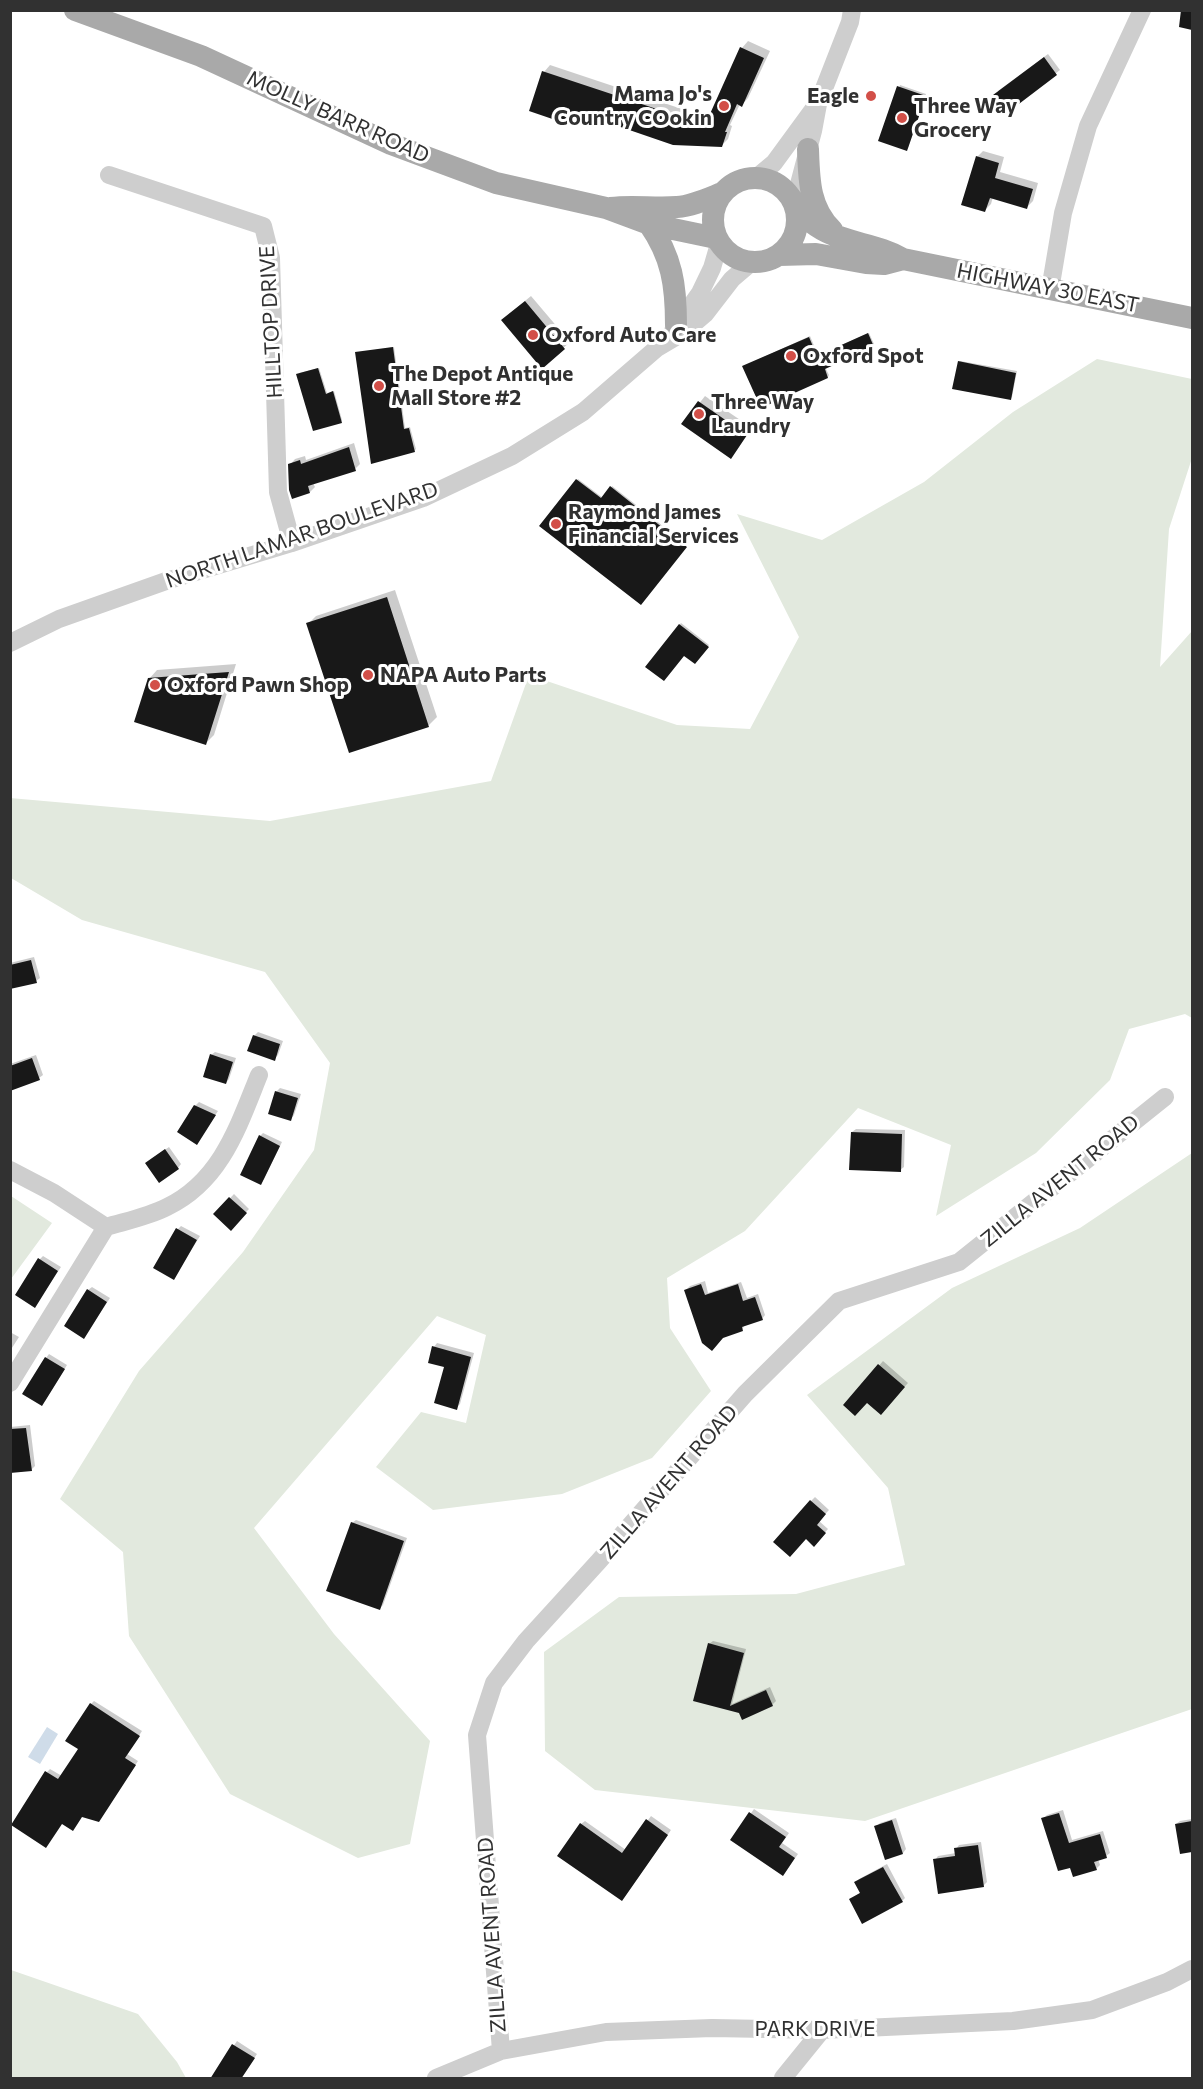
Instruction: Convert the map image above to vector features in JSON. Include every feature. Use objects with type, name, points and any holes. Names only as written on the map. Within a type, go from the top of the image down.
[{"type":"main road","name":"MOLLY BARR ROAD","points":[[75,10],[201,56],[391,144],[486,180],[606,208],[649,224],[718,241]]},
{"type":"main road","points":[[808,149],[808,178],[812,197],[824,221],[843,238]]},
{"type":"main road","points":[[756,178],[774,183],[789,195],[797,218],[795,235],[791,243],[779,255],[771,260],[752,262],[734,257],[718,241],[713,230],[713,210],[722,193],[737,181],[756,178]]},
{"type":"main road","name":"MOLLY BARR ROAD","points":[[606,208],[634,205],[676,207],[689,205],[722,193]]},
{"type":"main road","name":"HIGHWAY 30 EAST","points":[[795,207],[818,228],[843,238],[888,250],[903,259],[1192,318]]},
{"type":"main road","points":[[649,224],[663,247],[674,278],[672,332]]},
{"type":"main road","name":"HIGHWAY 30 EAST","points":[[779,255],[816,254],[884,264],[903,259]]},
{"type":"street","points":[[795,207],[818,104],[850,22],[852,10]]},
{"type":"street","points":[[1050,290],[1063,213],[1088,126],[1142,10]]},
{"type":"street","points":[[756,178],[774,163],[818,104]]},
{"type":"street","name":"HILLTOP DRIVE","points":[[109,175],[263,226],[271,258],[279,492],[292,543]]},
{"type":"street","name":"NORTH LAMAR BOULEVARD","points":[[10,643],[59,620],[166,581],[292,543],[423,498],[512,456],[583,412],[672,332],[700,293],[712,267],[718,241]]},
{"type":"street","name":"NORTH LAMAR BOULEVARD","points":[[672,332],[684,332],[705,314],[732,279],[752,262]]},
{"type":"street","points":[[10,1383],[105,1227],[144,1217],[168,1207],[189,1194],[206,1179],[222,1159],[259,1075]]},
{"type":"street","name":"ZILLA AVENT ROAD","points":[[501,2050],[477,1735],[494,1683],[526,1641],[745,1394],[839,1301],[959,1262],[1165,1097]]},
{"type":"street","points":[[10,1170],[54,1193],[105,1227]]},
{"type":"street","name":"PARK DRIVE","points":[[436,2079],[501,2050],[606,2032],[712,2028],[822,2030],[1002,2022],[1092,2010],[1167,1982],[1192,1969]]},
{"type":"street","points":[[783,2079],[822,2030]]},
{"type":"shaded area","points":[[1097,359],[1192,379],[1192,458],[1169,529],[1160,667],[1192,631],[1192,1018],[1185,1014],[1129,1029],[1110,1080],[1036,1153],[936,1216],[951,1145],[858,1108],[745,1231],[667,1278],[670,1328],[711,1391],[652,1458],[562,1494],[433,1510],[376,1467],[421,1412],[466,1423],[486,1335],[437,1316],[254,1528],[334,1634],[430,1741],[410,1844],[358,1858],[230,1794],[129,1636],[123,1552],[60,1499],[139,1371],[243,1252],[314,1150],[330,1063],[265,972],[82,920],[11,878],[10,798],[270,821],[491,781],[529,675],[677,725],[750,729],[799,637],[737,514],[822,540],[924,482],[1013,412]]},
{"type":"shaded area","points":[[1192,1153],[1192,1709],[865,1821],[595,1790],[545,1751],[544,1652],[619,1597],[796,1594],[905,1565],[888,1488],[807,1395],[952,1288],[1080,1228]]},
{"type":"shaded area","points":[[11,1196],[52,1223],[11,1279]]},
{"type":"shaded area","points":[[11,1970],[138,2014],[177,2062],[186,2078],[11,2078]]},
{"type":"water","points":[[47,1727],[58,1734],[40,1764],[28,1757]]},
{"type":"building","points":[[1181,10],[1192,10],[1192,30],[1179,27]]},
{"type":"building","points":[[740,47],[764,58],[742,107],[737,104],[725,132],[727,132],[722,147],[673,145],[574,111],[570,125],[529,111],[542,71],[705,125]]},
{"type":"building","points":[[1044,57],[1057,75],[1007,113],[993,95]]},
{"type":"building","name":"Three Way Grocery","points":[[897,86],[926,96],[907,151],[878,141]]},
{"type":"building","points":[[976,156],[999,163],[995,178],[1033,189],[1027,209],[990,198],[985,212],[961,205]]},
{"type":"building","name":"Oxford Auto Care","points":[[525,301],[565,349],[542,369],[501,320]]},
{"type":"building","points":[[868,333],[874,347],[825,369],[828,378],[761,408],[742,366],[809,337],[817,356]]},
{"type":"building","name":"The Depot Antique Mall Store #2","points":[[393,347],[404,429],[409,428],[415,452],[371,464],[355,352]]},
{"type":"building","points":[[958,361],[1016,373],[1011,400],[952,389]]},
{"type":"building","points":[[318,368],[326,394],[333,391],[342,423],[313,431],[296,374]]},
{"type":"building","points":[[698,401],[747,435],[731,459],[681,424]]},
{"type":"building","points":[[349,447],[356,471],[308,486],[310,493],[292,499],[289,490],[288,464],[300,460],[301,464]]},
{"type":"building","points":[[576,479],[601,498],[610,486],[687,547],[641,605],[539,526]]},
{"type":"building","name":"NAPA Auto Parts","points":[[387,597],[429,727],[349,753],[306,623]]},
{"type":"building","points":[[679,624],[709,647],[695,664],[684,656],[664,681],[645,667]]},
{"type":"building","points":[[229,672],[206,745],[134,722],[148,678]]},
{"type":"building","points":[[31,960],[37,983],[10,989],[10,965]]},
{"type":"building","points":[[253,1035],[280,1044],[275,1061],[247,1051]]},
{"type":"building","points":[[210,1054],[233,1062],[226,1084],[203,1077]]},
{"type":"building","points":[[32,1058],[40,1080],[10,1091],[10,1066]]},
{"type":"building","points":[[275,1091],[298,1098],[291,1121],[268,1114]]},
{"type":"building","points":[[194,1105],[216,1115],[197,1145],[177,1132]]},
{"type":"building","points":[[851,1132],[902,1134],[901,1172],[849,1170]]},
{"type":"building","points":[[259,1135],[280,1146],[261,1185],[240,1175]]},
{"type":"building","points":[[165,1149],[179,1169],[159,1183],[145,1163]]},
{"type":"building","points":[[229,1197],[247,1213],[231,1231],[213,1214]]},
{"type":"building","points":[[176,1228],[197,1240],[174,1280],[153,1268]]},
{"type":"building","points":[[38,1258],[58,1271],[35,1308],[15,1295]]},
{"type":"building","points":[[701,1284],[705,1295],[738,1284],[743,1301],[755,1297],[763,1320],[742,1327],[743,1331],[723,1338],[712,1351],[702,1343],[684,1290]]},
{"type":"building","points":[[87,1289],[107,1302],[84,1339],[64,1326]]},
{"type":"building","points":[[432,1346],[471,1357],[457,1410],[434,1403],[444,1367],[428,1363]]},
{"type":"building","points":[[45,1357],[65,1369],[42,1406],[22,1394]]},
{"type":"building","points":[[878,1364],[905,1387],[881,1415],[867,1403],[855,1416],[843,1405]]},
{"type":"building","points":[[26,1428],[32,1471],[10,1473],[10,1429]]},
{"type":"building","points":[[810,1500],[826,1514],[817,1525],[826,1533],[814,1547],[806,1539],[790,1557],[773,1542]]},
{"type":"building","points":[[351,1522],[404,1541],[380,1610],[326,1591]]},
{"type":"building","points":[[708,1643],[744,1653],[730,1706],[766,1690],[773,1706],[742,1720],[739,1713],[693,1701]]},
{"type":"building","points":[[90,1703],[140,1736],[125,1758],[136,1765],[99,1822],[82,1817],[73,1831],[62,1824],[46,1848],[11,1825],[45,1771],[58,1779],[78,1749],[65,1741]]},
{"type":"building","points":[[749,1812],[786,1837],[779,1847],[795,1858],[783,1876],[730,1840]]},
{"type":"building","points":[[1059,1813],[1069,1843],[1100,1834],[1107,1858],[1094,1862],[1097,1870],[1073,1877],[1070,1868],[1058,1871],[1041,1818]]},
{"type":"building","points":[[646,1819],[668,1835],[622,1901],[557,1856],[580,1823],[622,1853]]},
{"type":"building","points":[[892,1820],[903,1854],[885,1860],[874,1826]]},
{"type":"building","points":[[1192,1821],[1192,1852],[1180,1854],[1175,1824]]},
{"type":"building","points":[[978,1845],[984,1887],[938,1894],[933,1859],[955,1856],[954,1848]]},
{"type":"building","points":[[883,1867],[903,1902],[862,1924],[849,1899],[860,1893],[854,1882]]},
{"type":"building","points":[[232,2044],[255,2058],[241,2079],[210,2079]]},
{"type":"place","name":"Eagle","points":[[871,96]]},
{"type":"place","name":"Mama Jo's Country COokin","points":[[724,106]]},
{"type":"place","name":"Three Way Grocery","points":[[902,118]]},
{"type":"place","name":"Oxford Auto Care","points":[[533,335]]},
{"type":"place","name":"Oxford Spot","points":[[791,356]]},
{"type":"place","name":"The Depot Antique Mall Store #2","points":[[379,386]]},
{"type":"place","name":"Three Way Laundry","points":[[699,414]]},
{"type":"place","name":"Raymond James Financial Services","points":[[556,524]]},
{"type":"place","name":"NAPA Auto Parts","points":[[368,675]]},
{"type":"place","name":"Oxford Pawn Shop","points":[[155,685]]}]
